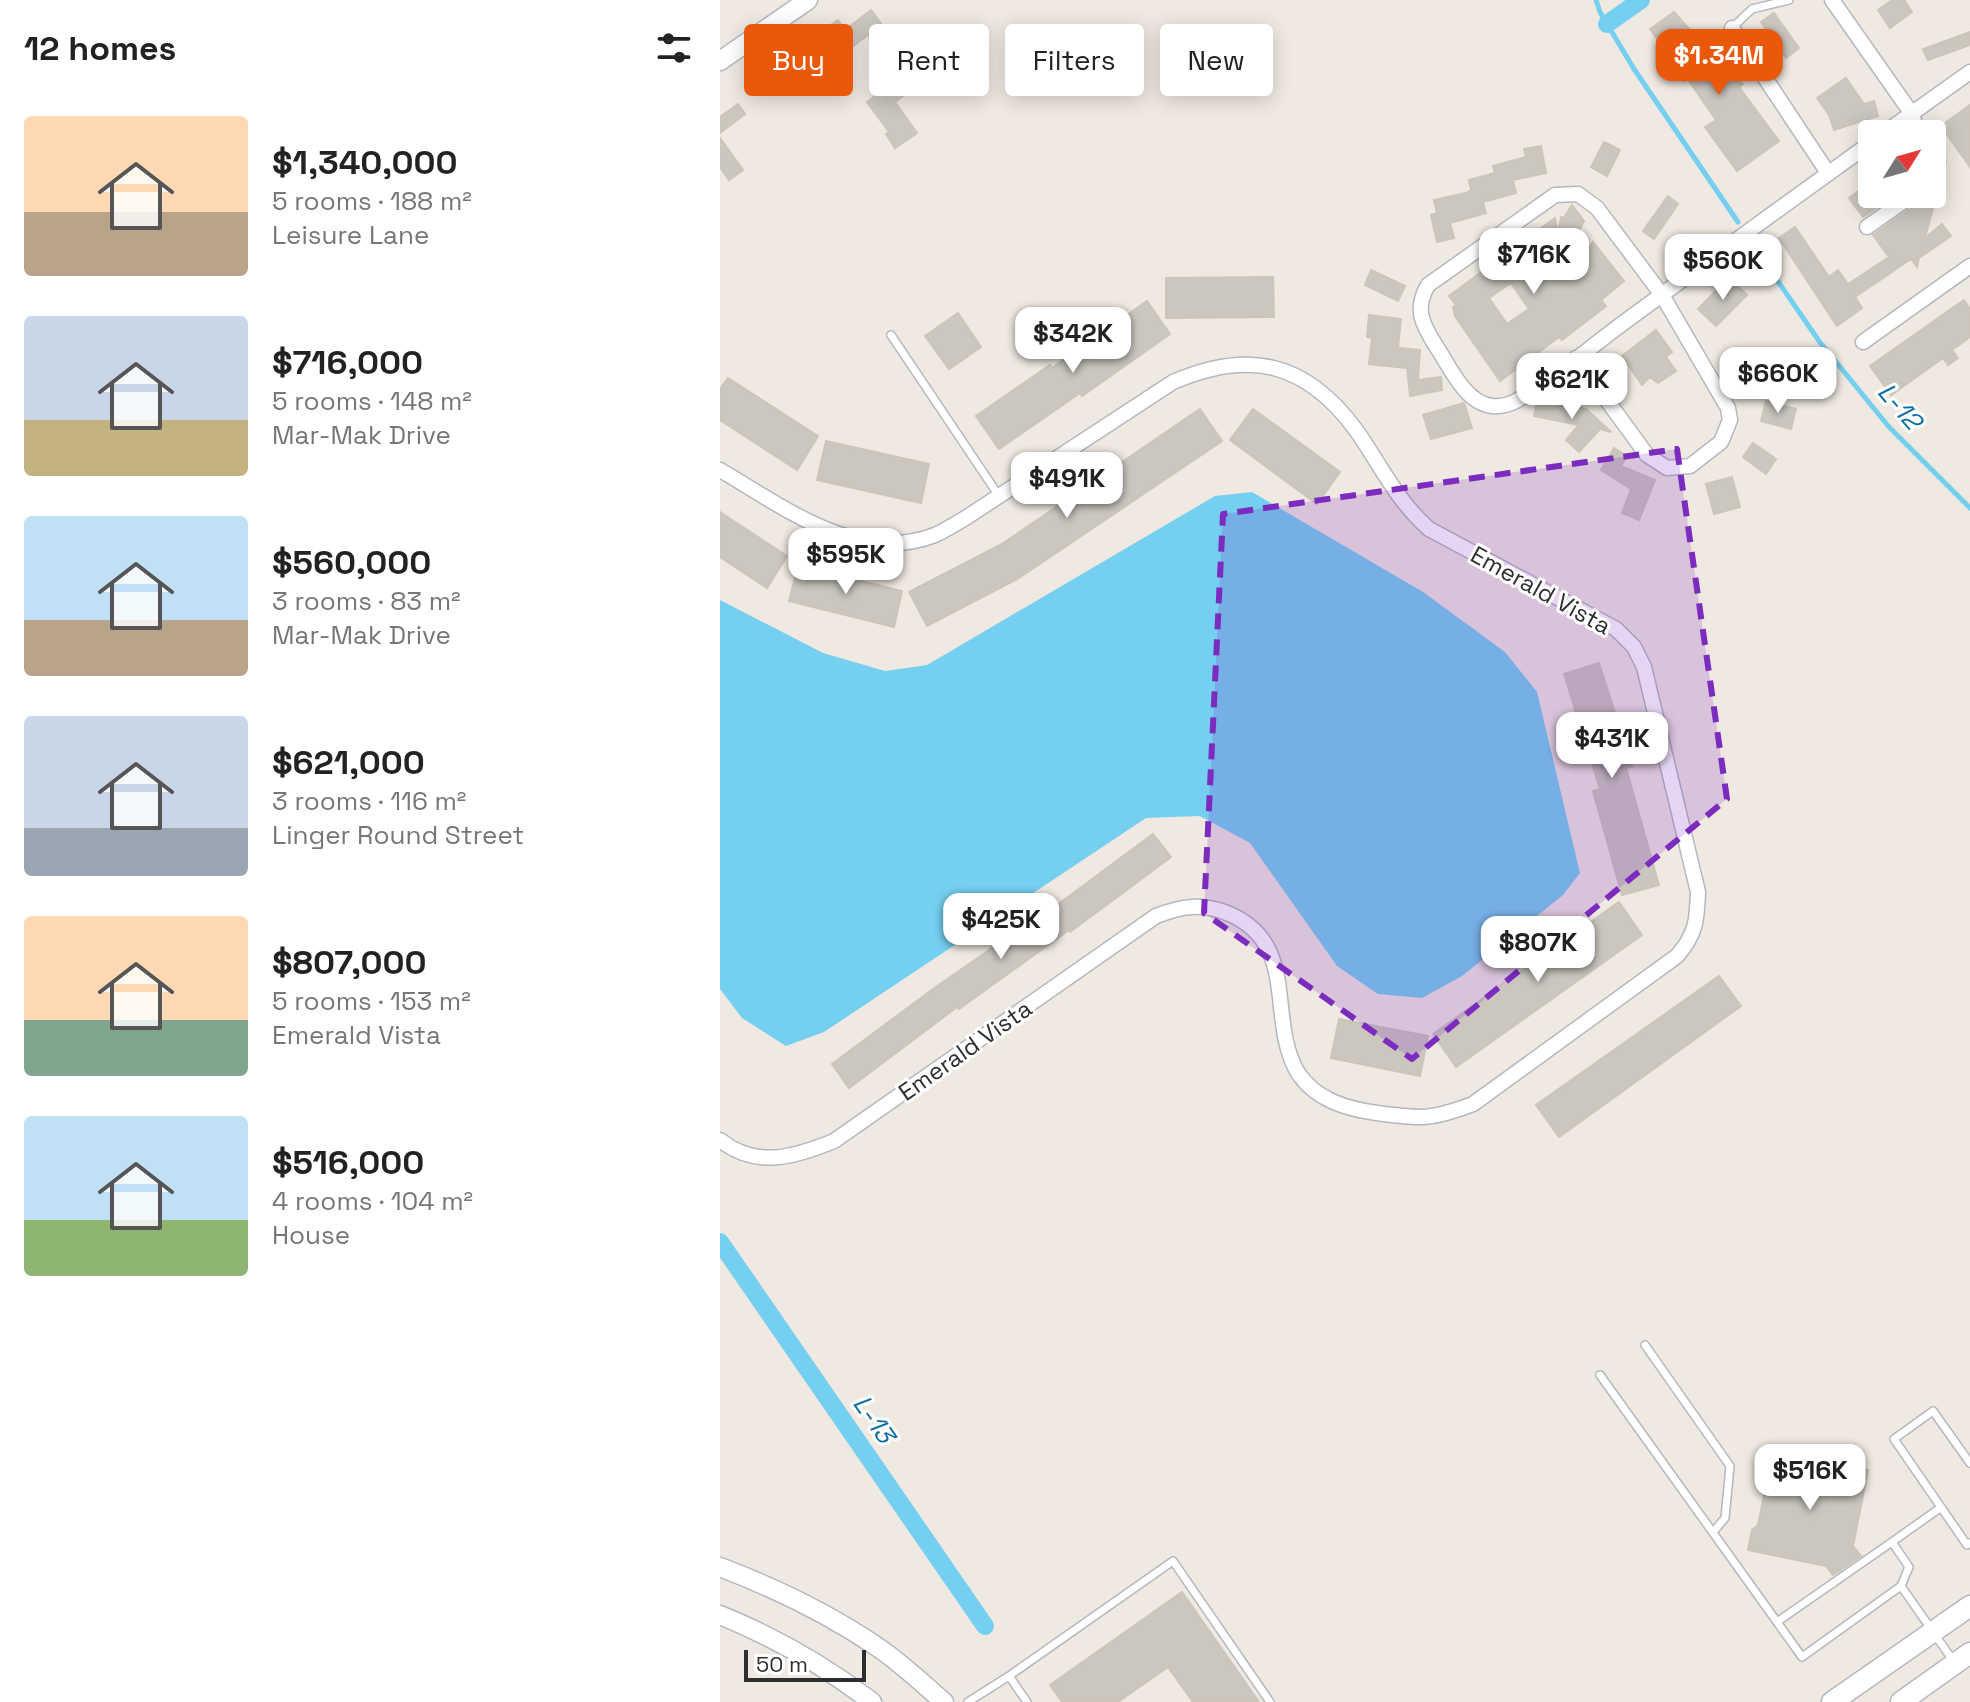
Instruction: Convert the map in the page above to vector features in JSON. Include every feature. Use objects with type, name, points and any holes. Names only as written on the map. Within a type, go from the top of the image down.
[{"type":"main road","points":[[1832,1702],[1970,1606]]},
{"type":"main road","points":[[1901,1702],[1963,1658]]},
{"type":"street","points":[[720,61],[808,0]]},
{"type":"street","points":[[1832,0],[1914,120]]},
{"type":"street","points":[[1732,28],[1828,173]]},
{"type":"street","points":[[1903,120],[1970,72]]},
{"type":"street","points":[[1576,358],[1656,463],[1678,469],[1700,460],[1721,442],[1727,432],[1728,408],[1662,295],[1597,208],[1578,194],[1555,195],[1489,240],[1428,285],[1419,307],[1420,319],[1433,342],[1473,399],[1484,404],[1507,405],[1576,358],[1662,295],[1828,173],[1858,152]]},
{"type":"street","points":[[1867,227],[1894,208]]},
{"type":"street","points":[[1863,342],[1970,266]]},
{"type":"street","name":"Emerald Vista","points":[[720,470],[820,527],[845,537],[876,543],[907,542],[935,535],[1173,382],[1190,375],[1215,366],[1244,364],[1274,368],[1306,380],[1334,402],[1357,431],[1405,505],[1429,529],[1616,629],[1634,647],[1644,667],[1698,892],[1691,940],[1677,956],[1473,1104],[1443,1115],[1421,1119],[1358,1111],[1315,1093],[1299,1074],[1288,1050],[1274,960],[1263,938],[1241,919],[1210,907],[1183,906],[1156,916],[834,1141],[803,1154],[770,1160],[744,1154],[720,1140]]},
{"type":"street","points":[[720,1567],[799,1600],[838,1623],[879,1648],[944,1702]]},
{"type":"street","points":[[721,1616],[779,1641],[872,1702]]},
{"type":"lane","points":[[1732,28],[1752,9],[1789,0]]},
{"type":"lane","points":[[891,335],[999,496]]},
{"type":"lane","points":[[1645,1345],[1730,1466],[1725,1518],[1713,1532]]},
{"type":"lane","points":[[1600,1375],[1802,1657],[1901,1586],[1909,1567],[1892,1542]]},
{"type":"lane","points":[[1970,1463],[1933,1411],[1894,1439],[1967,1545],[1970,1543]]},
{"type":"lane","points":[[1777,1622],[1940,1508]]},
{"type":"lane","points":[[968,1702],[1173,1561],[1270,1702]]},
{"type":"lane","points":[[1901,1586],[1933,1632],[1963,1658]]},
{"type":"lane","points":[[1009,1676],[1027,1702]]},
{"type":"highlighted area","points":[[1677,449],[1727,799],[1412,1059],[1204,913],[1223,514]]},
{"type":"water","points":[[1252,492],[1423,592],[1505,652],[1537,692],[1580,873],[1563,895],[1462,976],[1422,998],[1378,994],[1337,966],[1250,843],[1200,816],[1146,818],[824,1032],[786,1046],[742,1018],[720,989],[720,600],[823,653],[885,671],[927,665],[1215,496]]},
{"type":"building","points":[[1892,0],[1904,0],[1912,12],[1890,28],[1878,10]]},
{"type":"building","points":[[871,10],[882,24],[869,24],[869,36],[853,46],[853,24]]},
{"type":"building","points":[[1674,12],[1691,31],[1677,41],[1694,63],[1714,48],[1743,84],[1739,87],[1779,141],[1737,171],[1705,127],[1716,120],[1687,78],[1683,81],[1672,66],[1675,64],[1650,29]]},
{"type":"building","points":[[1774,13],[1799,48],[1786,58],[1761,22]]},
{"type":"building","points":[[1970,32],[1970,45],[1928,60],[1923,49]]},
{"type":"building","points":[[1846,78],[1864,104],[1874,101],[1878,116],[1834,130],[1829,115],[1817,98]]},
{"type":"building","points":[[875,96],[903,96],[895,102],[917,133],[895,148],[886,134],[889,132],[867,102]]},
{"type":"building","points":[[738,104],[745,114],[720,133],[720,117]]},
{"type":"building","points":[[1970,105],[1970,167],[1946,133],[1946,122]]},
{"type":"building","points":[[720,138],[743,170],[729,180],[720,167]]},
{"type":"building","points":[[1604,142],[1620,150],[1607,176],[1591,167]]},
{"type":"building","points":[[1541,146],[1546,173],[1513,180],[1516,193],[1483,202],[1486,213],[1450,223],[1454,238],[1437,242],[1431,215],[1437,213],[1434,200],[1466,193],[1471,190],[1469,180],[1495,173],[1493,166],[1526,157],[1524,149]]},
{"type":"building","points":[[1858,191],[1858,208],[1876,208],[1863,217],[1849,198]]},
{"type":"building","points":[[1668,196],[1678,204],[1654,239],[1643,231]]},
{"type":"building","points":[[1572,205],[1584,221],[1571,246],[1584,254],[1593,242],[1624,281],[1601,300],[1606,306],[1500,381],[1455,316],[1453,307],[1456,305],[1449,296],[1555,218],[1558,234],[1561,217],[1564,218]],"holes":[[[1511,283],[1529,309],[1507,324],[1489,298]]]},
{"type":"building","points":[[1933,208],[1925,238],[1942,224],[1951,236],[1919,258],[1917,267],[1911,259],[1855,297],[1862,308],[1837,326],[1779,238],[1795,227],[1829,277],[1838,270],[1848,284],[1889,257],[1873,235],[1910,209]]},
{"type":"building","points":[[1371,270],[1405,286],[1398,301],[1365,285]]},
{"type":"building","points":[[1273,277],[1274,317],[1166,318],[1166,278]]},
{"type":"building","points":[[1729,277],[1747,295],[1716,326],[1698,309]]},
{"type":"building","points":[[1964,300],[1970,309],[1970,337],[1952,350],[1958,358],[1948,365],[1943,358],[1891,395],[1870,366]]},
{"type":"building","points":[[1147,301],[1170,334],[999,449],[976,416],[1050,365],[1052,368]]},
{"type":"building","points":[[958,313],[981,347],[949,369],[925,336]]},
{"type":"building","points":[[1369,315],[1401,319],[1398,348],[1420,350],[1418,380],[1441,377],[1442,390],[1410,396],[1407,368],[1369,364],[1372,338],[1367,337]]},
{"type":"building","points":[[1656,330],[1672,352],[1666,357],[1676,371],[1658,383],[1650,377],[1642,385],[1622,356]]},
{"type":"building","points":[[1772,366],[1773,385],[1754,386],[1753,367]]},
{"type":"building","points":[[728,378],[818,436],[797,470],[720,420],[720,389]]},
{"type":"building","points":[[1538,399],[1586,409],[1611,432],[1600,429],[1579,452],[1566,440],[1579,425],[1534,416]]},
{"type":"building","points":[[1766,401],[1796,409],[1791,429],[1761,421]]},
{"type":"building","points":[[1464,403],[1472,428],[1431,439],[1423,415]]},
{"type":"building","points":[[1200,409],[1222,441],[1019,578],[927,626],[909,592],[1002,544]]},
{"type":"building","points":[[1253,409],[1340,472],[1317,504],[1230,440]]},
{"type":"building","points":[[826,441],[929,464],[921,503],[817,480]]},
{"type":"building","points":[[1753,443],[1776,459],[1766,474],[1743,457]]},
{"type":"building","points":[[1614,448],[1627,456],[1621,466],[1655,480],[1639,520],[1622,513],[1631,489],[1601,470]]},
{"type":"building","points":[[1732,477],[1740,507],[1714,514],[1706,484]]},
{"type":"building","points":[[720,512],[787,556],[767,588],[720,557]]},
{"type":"building","points":[[798,566],[902,591],[894,627],[789,601]]},
{"type":"building","points":[[1599,663],[1632,766],[1626,768],[1659,885],[1622,895],[1593,791],[1600,789],[1564,674]]},
{"type":"building","points":[[1153,834],[1171,857],[1070,932],[959,1009],[957,1007],[849,1088],[832,1064]]},
{"type":"building","points":[[1619,902],[1642,935],[1456,1067],[1433,1034]]},
{"type":"building","points":[[1719,976],[1741,1006],[1559,1137],[1536,1105]]},
{"type":"building","points":[[1339,1019],[1428,1036],[1420,1076],[1331,1058]]},
{"type":"building","points":[[1773,1451],[1868,1470],[1853,1546],[1861,1556],[1833,1575],[1826,1566],[1748,1550],[1752,1530],[1758,1525]]},
{"type":"building","points":[[1182,1592],[1259,1702],[1193,1702],[1168,1667],[1118,1702],[1062,1702],[1050,1685]]},
{"type":"waterway","name":"L-12","points":[[1596,0],[1634,69],[1738,222]]},
{"type":"waterway","points":[[1607,24],[1641,0]]},
{"type":"waterway","name":"L-12","points":[[1753,245],[1819,341],[1889,427],[1970,508]]},
{"type":"waterway","name":"L-13","points":[[720,1242],[985,1626]]}]
